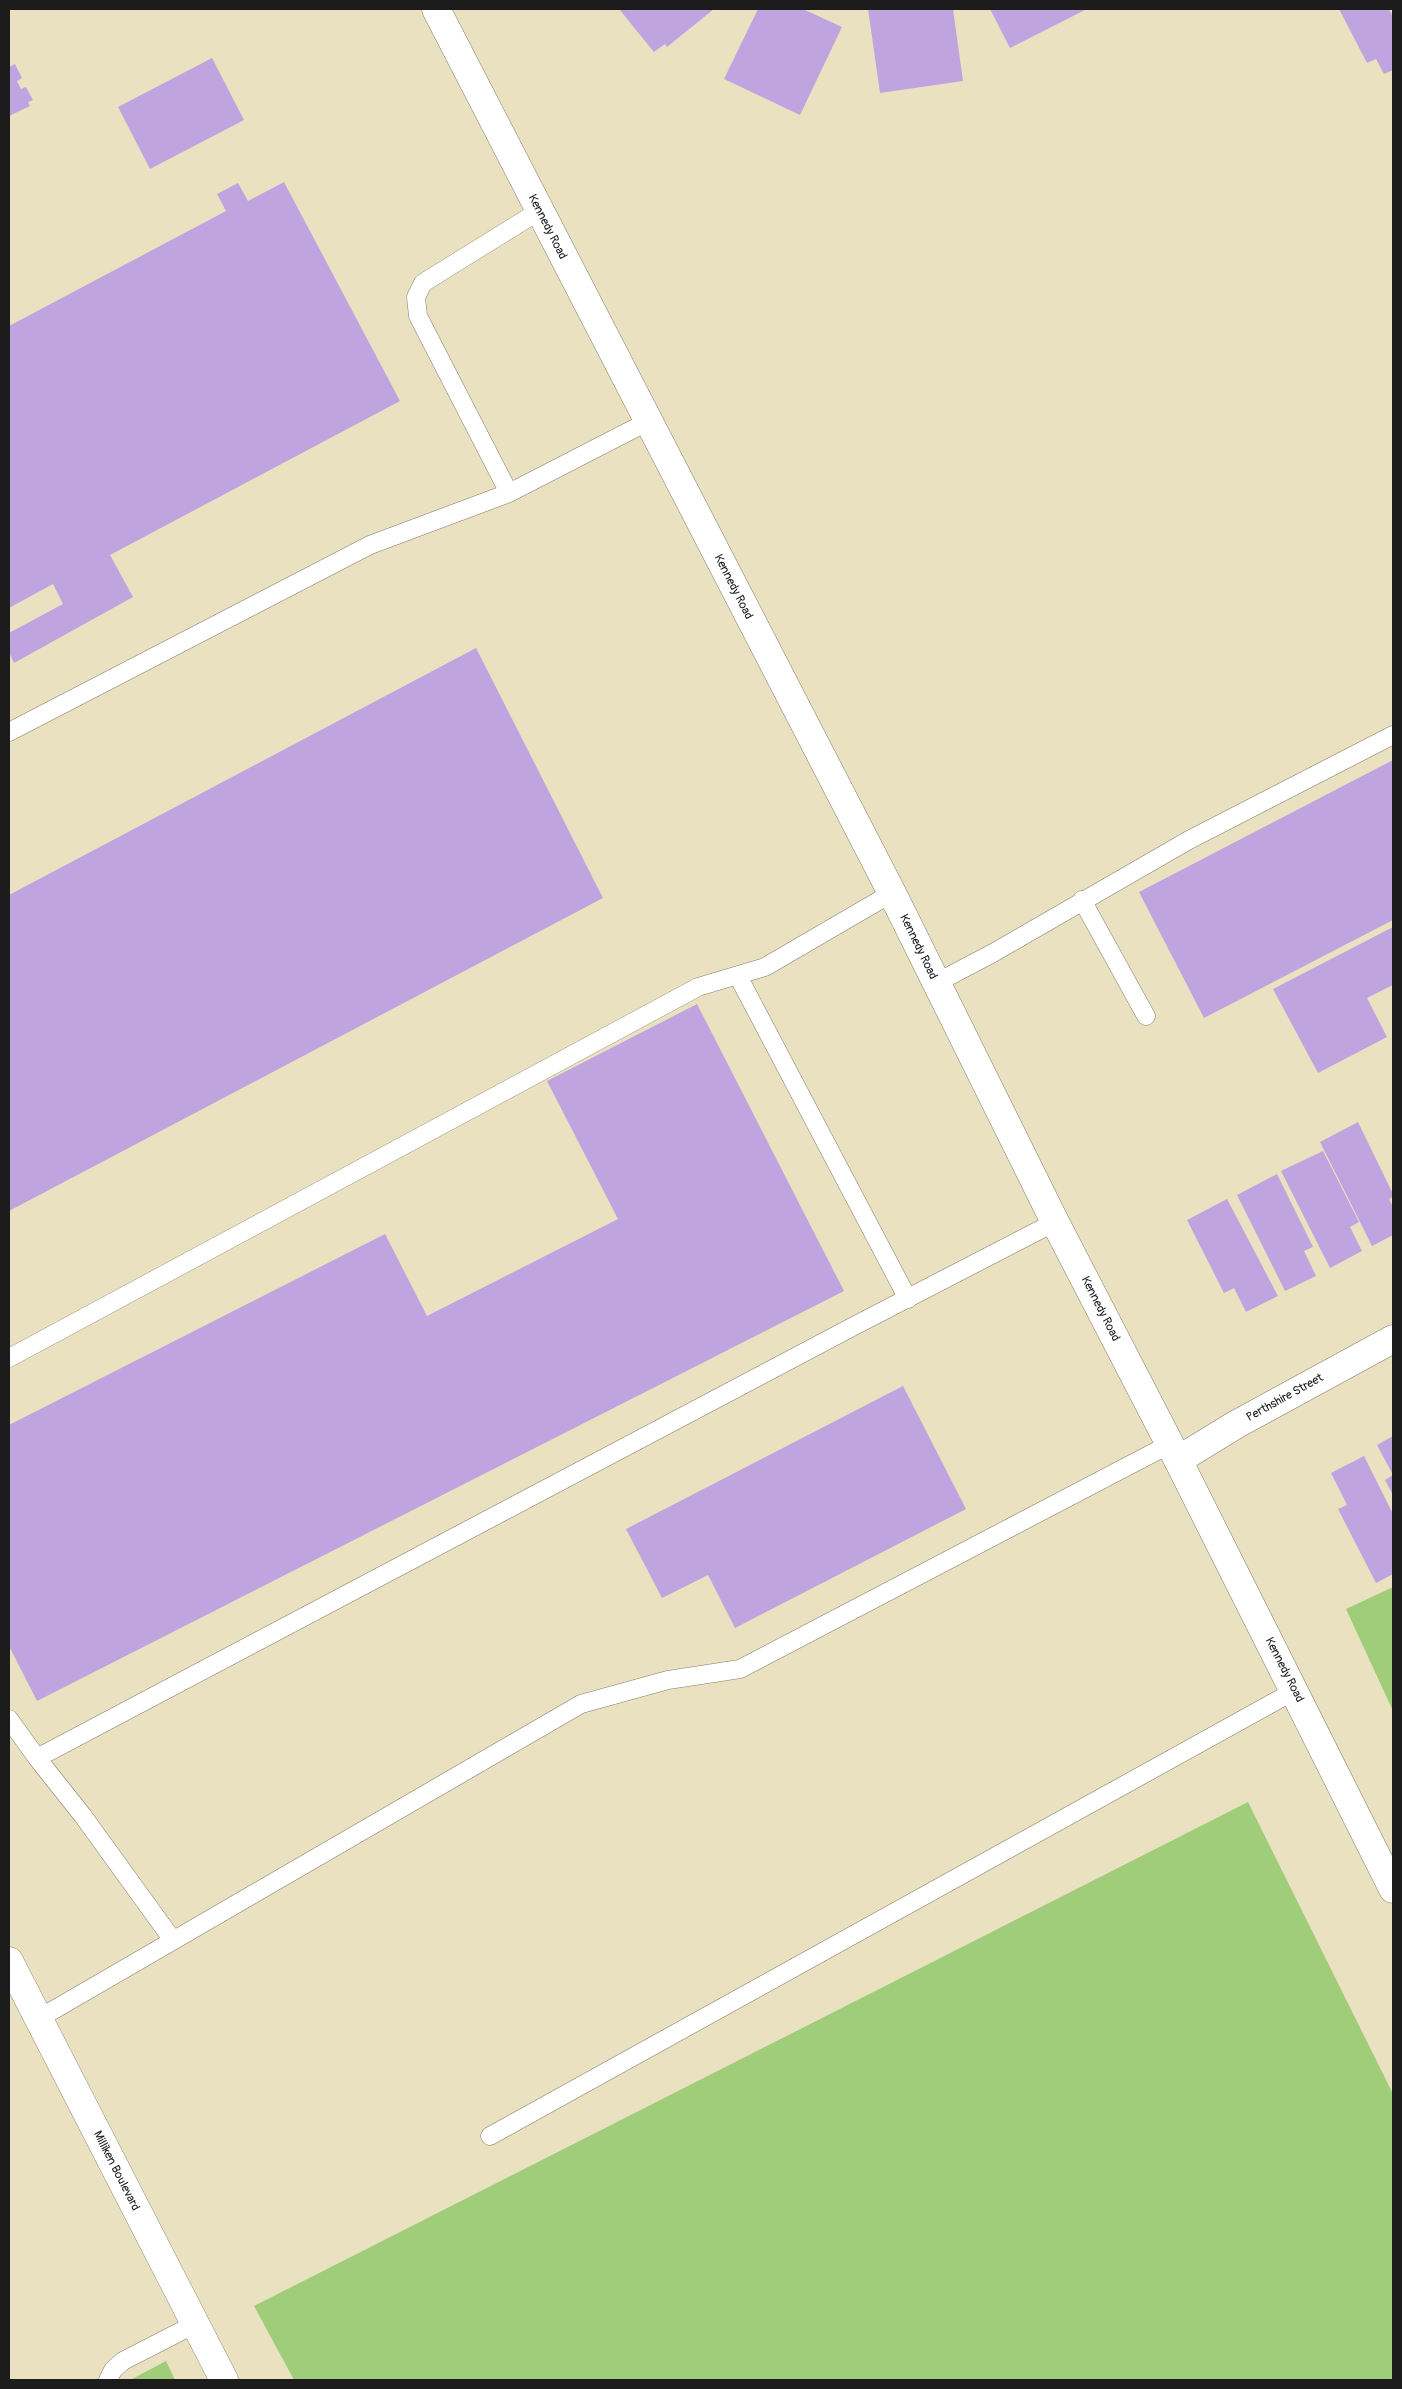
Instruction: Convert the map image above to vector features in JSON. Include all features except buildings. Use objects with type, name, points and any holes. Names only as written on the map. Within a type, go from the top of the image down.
[{"type":"main road","name":"Kennedy Road","points":[[436,9],[647,422],[892,893],[1055,1222],[1174,1452],[1393,1889]]},
{"type":"main road","name":"Perthshire Street","points":[[1174,1452],[1237,1424],[1393,1339]]},
{"type":"main road","name":"Milliken Boulevard","points":[[9,1961],[224,2380]]},
{"type":"lane","points":[[509,494],[418,316],[416,297],[423,283],[539,211]]},
{"type":"lane","points":[[9,732],[370,545],[509,494],[647,422]]},
{"type":"lane","points":[[936,983],[993,953],[1082,900],[1190,840],[1393,735]]},
{"type":"lane","points":[[9,1358],[698,988],[765,967],[892,893]]},
{"type":"lane","points":[[1082,900],[1146,1016]]},
{"type":"lane","points":[[738,976],[908,1299]]},
{"type":"lane","points":[[37,1758],[1055,1222]]},
{"type":"lane","points":[[38,2018],[581,1704],[668,1680],[740,1669],[1174,1452]]},
{"type":"lane","points":[[490,2136],[1294,1691]]},
{"type":"lane","points":[[9,1719],[83,1816],[172,1940]]},
{"type":"lane","points":[[108,2380],[113,2370],[123,2361],[195,2324]]},
{"type":"green space","points":[[1393,1587],[1393,1711],[1346,1609]]},
{"type":"green space","points":[[1248,1802],[1393,2094],[1393,2380],[294,2380],[254,2306]]},
{"type":"green space","points":[[166,2361],[175,2380],[130,2380]]}]
